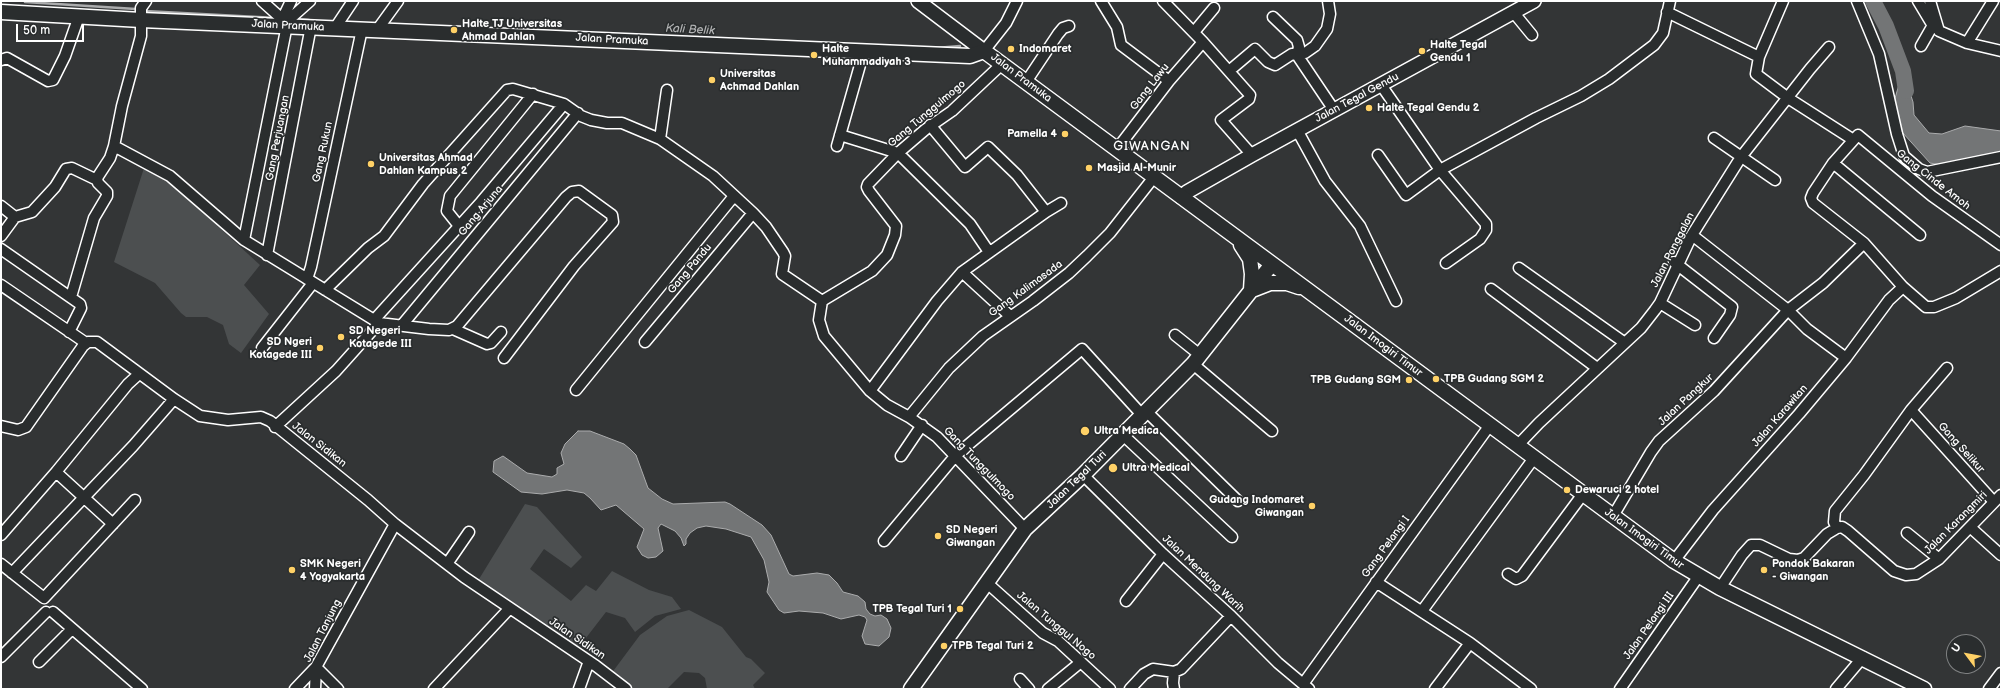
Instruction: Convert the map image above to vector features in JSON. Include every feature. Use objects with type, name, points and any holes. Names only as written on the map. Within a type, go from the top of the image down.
[{"type":"main road","name":"Jalan Pramuka","points":[[1,12],[141,20],[285,20],[311,26],[335,28],[970,56],[984,51],[1272,264]]},
{"type":"main road","points":[[1237,238],[1250,259],[1252,274],[1251,290],[1270,283],[1287,283],[1307,290]]},
{"type":"main road","name":"Jalan Imogiri Timur","points":[[1272,264],[1674,561],[1698,577],[1924,689]]},
{"type":"main road","name":"Jalan Tegal Turi","points":[[912,689],[986,582],[1025,529],[1145,414],[1196,360],[1272,264]]},
{"type":"street","points":[[97,180],[110,158],[114,146],[122,106],[141,36],[141,8],[146,1]]},
{"type":"street","points":[[262,1],[285,20]]},
{"type":"street","points":[[244,240],[285,20],[291,1]]},
{"type":"street","points":[[285,20],[310,1]]},
{"type":"street","points":[[335,28],[353,1]]},
{"type":"street","points":[[377,30],[398,1]]},
{"type":"street","points":[[918,1],[984,51],[1006,23],[1017,1]]},
{"type":"street","points":[[1101,1],[1117,27],[1121,46],[1169,81]]},
{"type":"street","points":[[1163,1],[1194,32],[1251,98],[1221,120],[1252,155]]},
{"type":"street","points":[[1229,71],[1255,49],[1268,62],[1275,65],[1292,54],[1297,55],[1305,53],[1315,46],[1327,29],[1330,14],[1328,1]]},
{"type":"street","name":"Jalan Tegal Gendu","points":[[1181,197],[1187,192],[1296,130],[1534,1]]},
{"type":"street","points":[[1378,155],[1406,195],[1440,170],[1536,118],[1581,96],[1609,79],[1654,45],[1663,34],[1670,1]]},
{"type":"street","points":[[1783,1],[1759,57],[1756,74],[1788,98],[1852,139],[1833,163],[1813,193],[1811,198],[1813,202],[1864,243],[1903,287],[1926,307],[1934,307],[1956,298],[2001,271]]},
{"type":"street","points":[[1857,1],[1879,54],[1904,156],[1919,169],[1927,172],[1939,171],[2001,157]]},
{"type":"street","points":[[1918,1],[1936,28],[1967,43],[2001,51]]},
{"type":"street","points":[[1930,1],[1936,28]]},
{"type":"street","points":[[1967,43],[1993,1]]},
{"type":"street","points":[[1194,32],[1214,8]]},
{"type":"street","points":[[1668,12],[1759,57]]},
{"type":"street","points":[[1514,13],[1532,35]]},
{"type":"street","points":[[1,60],[7,58],[48,81],[54,80],[65,56],[79,16]]},
{"type":"street","points":[[1273,17],[1297,40],[1299,47],[1297,55],[1334,110]]},
{"type":"street","name":"Gang Perjuangan","points":[[267,255],[311,26]]},
{"type":"street","points":[[1026,82],[1058,34],[1063,28],[1069,26]]},
{"type":"street","points":[[1921,46],[1936,28]]},
{"type":"street","name":"Gang Rukun","points":[[310,281],[312,259],[362,29]]},
{"type":"street","name":"Gang Lawu","points":[[1117,149],[1169,81],[1203,42]]},
{"type":"street","name":"Jalan Ponggalan","points":[[1518,446],[1539,423],[1641,328],[1660,303],[1676,263],[1741,157],[1829,46]]},
{"type":"street","points":[[837,146],[864,51]]},
{"type":"street","name":"Gang Tunggulmogo","points":[[1002,64],[952,111],[930,125],[898,153],[868,184],[867,187],[896,226],[897,229],[891,248],[879,265],[865,278],[822,301],[819,320],[822,333],[870,391],[887,405],[909,417],[938,437],[1025,529]]},
{"type":"street","points":[[1381,85],[1440,170],[1484,222],[1487,228],[1480,239],[1446,263]]},
{"type":"street","points":[[325,290],[358,257],[384,236],[423,184],[507,90],[514,89],[564,104],[591,120],[607,123],[622,123],[660,139],[713,176],[753,213],[766,227],[785,256],[782,274],[822,301]]},
{"type":"street","points":[[660,139],[667,90]]},
{"type":"street","points":[[459,226],[447,211],[450,196],[533,94]]},
{"type":"street","points":[[275,427],[336,371],[376,321],[564,104]]},
{"type":"street","name":"Gang Arjuna","points":[[402,325],[578,113]]},
{"type":"street","points":[[930,125],[965,166],[988,147],[1017,175],[1046,212]]},
{"type":"street","points":[[1296,130],[1325,181],[1360,226],[1396,301]]},
{"type":"street","points":[[840,135],[898,153],[970,224],[989,252]]},
{"type":"street","name":"Gang Cinde Amoh","points":[[1852,139],[1858,135],[1932,196],[2001,245]]},
{"type":"street","points":[[1714,138],[1775,180]]},
{"type":"street","points":[[114,146],[170,176],[244,240],[376,321],[429,329],[453,329],[488,344],[501,332]]},
{"type":"street","points":[[1833,163],[1920,235]]},
{"type":"street","points":[[1,236],[15,217],[32,212],[55,187],[65,171],[72,168],[97,180],[107,194],[94,218],[71,297]]},
{"type":"street","name":"Gang Kalimasada","points":[[909,417],[950,368],[983,336],[1069,273],[1087,256],[1110,233],[1154,176]]},
{"type":"street","points":[[453,329],[566,197],[572,192],[579,191],[612,215],[613,222],[574,266],[504,358]]},
{"type":"street","points":[[576,390],[734,196]]},
{"type":"street","points":[[870,391],[937,301],[962,272],[1061,203]]},
{"type":"street","points":[[1,206],[15,217]]},
{"type":"street","name":"Gang Pandu","points":[[645,342],[753,213]]},
{"type":"street","points":[[1692,235],[1788,310],[1808,329],[1846,358]]},
{"type":"street","name":"Jalan Pangkur","points":[[1613,516],[1651,452],[1660,441],[1714,391],[1788,310],[1823,283],[1864,243]]},
{"type":"street","points":[[1,249],[80,304],[81,308],[69,332]]},
{"type":"street","points":[[1676,263],[1732,307],[1730,315],[1714,338]]},
{"type":"street","points":[[1519,268],[1625,343]]},
{"type":"street","points":[[962,272],[1010,316]]},
{"type":"street","points":[[262,348],[310,281]]},
{"type":"street","name":"Jalan Sidikan","points":[[1,285],[86,343],[97,342],[139,374],[200,416],[228,420],[261,417],[270,421],[275,427],[368,500],[396,524],[481,590],[510,608],[626,689]]},
{"type":"street","name":"Jalan Karawitan","points":[[1674,561],[1713,510],[1799,414],[1846,358],[1889,300],[1903,287]]},
{"type":"street","points":[[1491,289],[1597,368]]},
{"type":"street","points":[[1660,303],[1695,325]]},
{"type":"street","points":[[1175,335],[1196,360],[1272,431]]},
{"type":"street","points":[[1,426],[18,430],[26,427],[86,343]]},
{"type":"street","points":[[884,541],[956,455],[1082,349],[1145,414],[1238,501]]},
{"type":"street","points":[[1720,588],[1742,555],[1751,545],[1760,545],[1789,559],[1798,560],[1804,558],[1827,534],[1837,528],[1834,522],[1835,511],[1864,475],[1911,410],[1947,368]]},
{"type":"street","points":[[1,535],[139,374]]},
{"type":"street","points":[[12,573],[174,399]]},
{"type":"street","name":"Gang Selikur","points":[[1911,410],[1998,498]]},
{"type":"street","name":"Gang Pelangi I","points":[[1306,686],[1376,582],[1490,425]]},
{"type":"street","points":[[901,456],[922,426]]},
{"type":"street","points":[[1123,435],[1232,537]]},
{"type":"street","points":[[1422,611],[1534,458]]},
{"type":"street","points":[[56,472],[113,524]]},
{"type":"street","name":"Jalan Mendung Warih","points":[[1083,475],[1163,554],[1231,616],[1278,663],[1306,686]]},
{"type":"street","points":[[1508,574],[1516,579],[1522,576],[1583,494]]},
{"type":"street","name":"Jalan Karangmiri","points":[[1837,528],[1842,527],[1848,531],[1894,571],[1916,574],[1939,559],[1998,498]]},
{"type":"street","points":[[1,564],[44,598],[135,500]]},
{"type":"street","name":"Jalan Tanjung","points":[[315,689],[316,667],[396,524]]},
{"type":"street","points":[[1970,527],[2001,555]]},
{"type":"street","points":[[447,564],[469,532]]},
{"type":"street","points":[[1907,533],[1939,559]]},
{"type":"street","points":[[1126,601],[1163,554]]},
{"type":"street","name":"Jalan Pelangi III","points":[[1620,689],[1698,577]]},
{"type":"street","name":"Jalan Tunggul Nogo","points":[[986,582],[1038,628],[1058,641],[1081,662],[1103,687]]},
{"type":"street","points":[[1376,582],[1470,643],[1531,689]]},
{"type":"street","points":[[434,689],[456,672],[510,608]]},
{"type":"street","points":[[1,657],[49,612],[72,629],[142,689]]},
{"type":"street","points":[[1130,689],[1144,674],[1153,669],[1174,672],[1181,669],[1231,616]]},
{"type":"street","points":[[39,662],[72,629]]},
{"type":"street","points":[[1435,689],[1470,643]]},
{"type":"street","points":[[1836,689],[1863,658]]},
{"type":"street","points":[[579,689],[589,662]]},
{"type":"street","points":[[1048,689],[1081,662]]},
{"type":"street","points":[[295,689],[316,667],[338,689]]},
{"type":"street","points":[[1174,672],[1174,689]]},
{"type":"street","points":[[1989,689],[2001,673]]},
{"type":"street","points":[[1020,679],[1029,689]]},
{"type":"shaded area","points":[[1903,71],[1913,102],[1914,115],[1929,133],[1942,134],[1965,126],[2001,131],[2001,152],[1941,165],[1930,163],[1902,132],[1894,117],[1893,105]]},
{"type":"shaded area","points":[[144,168],[173,185],[260,265],[244,285],[269,314],[241,353],[229,344],[223,325],[207,317],[186,317],[155,283],[114,262]]},
{"type":"shaded area","points":[[578,431],[590,431],[624,444],[636,455],[648,488],[662,499],[673,504],[725,502],[762,525],[771,535],[789,574],[793,576],[817,573],[829,575],[843,592],[858,596],[865,602],[866,609],[870,614],[875,616],[881,615],[887,619],[891,628],[889,637],[879,646],[865,644],[862,636],[867,620],[865,617],[859,615],[841,619],[823,613],[799,611],[784,613],[779,610],[767,592],[769,582],[764,560],[751,537],[726,529],[706,526],[697,528],[690,533],[684,546],[681,538],[675,531],[661,524],[658,528],[663,551],[656,557],[648,558],[642,555],[637,547],[644,529],[616,505],[601,510],[584,493],[567,490],[542,494],[521,492],[493,472],[494,461],[503,456],[527,473],[552,477],[557,474],[557,468],[564,464],[561,453],[565,444]]},
{"type":"shaded area","points":[[525,504],[537,507],[582,557],[571,568],[544,549],[530,569],[571,601],[586,585],[596,591],[612,571],[649,590],[672,597],[681,609],[655,616],[635,632],[625,618],[606,612],[579,647],[476,584]]},
{"type":"shaded area","points":[[689,610],[722,627],[746,657],[751,659],[765,673],[753,685],[755,689],[707,689],[705,678],[699,673],[684,672],[667,689],[631,689],[611,674],[640,635],[667,616]]},
{"type":"waterway","points":[[1873,1],[1886,26],[1903,71],[1906,91]]},
{"type":"waterway","points":[[25,2],[136,9]]},
{"type":"waterway","points":[[145,11],[277,18]]},
{"type":"waterway","points":[[294,19],[309,20]]},
{"type":"waterway","name":"Kali Belik","points":[[936,48],[960,46]]},
{"type":"place","name":"Halte TJ Universitas Ahmad Dahlan","points":[[454,30]]},
{"type":"place","name":"Indomaret","points":[[1011,49]]},
{"type":"place","name":"Halte Tegal Gendu 1","points":[[1422,51]]},
{"type":"place","name":"Halte Muhammadiyah 3","points":[[814,55]]},
{"type":"place","name":"Universitas Achmad Dahlan","points":[[712,80]]},
{"type":"place","name":"Halte Tegal Gendu 2","points":[[1369,108]]},
{"type":"place","name":"Pamella 4","points":[[1065,134]]},
{"type":"place","name":"Universitas Ahmad Dahlan Kampus 2","points":[[371,164]]},
{"type":"place","name":"Masjid Al-Munir","points":[[1089,168]]},
{"type":"place","name":"SD Negeri Kotagede III","points":[[341,337]]},
{"type":"place","name":"SD Ngeri Kotagede III","points":[[320,348]]},
{"type":"place","name":"TPB Gudang SGM 2","points":[[1436,379]]},
{"type":"place","name":"TPB Gudang SGM","points":[[1409,380]]},
{"type":"place","name":"Ultra Medica","points":[[1085,431]]},
{"type":"place","name":"Ultra Medical","points":[[1113,468]]},
{"type":"place","name":"Dewaruci 2 hotel","points":[[1567,490]]},
{"type":"place","name":"Gudang Indomaret Giwangan","points":[[1312,506]]},
{"type":"place","name":"SD Negeri Giwangan","points":[[938,536]]},
{"type":"place","name":"SMK Negeri 4 Yogyakarta","points":[[292,570]]},
{"type":"place","name":"Pondok Bakaran - Giwangan","points":[[1764,570]]},
{"type":"place","name":"TPB Tegal Turi 1","points":[[960,609]]},
{"type":"place","name":"TPB Tegal Turi 2","points":[[944,646]]},
{"type":"district","name":"GIWANGAN","points":[[1152,147]]}]
